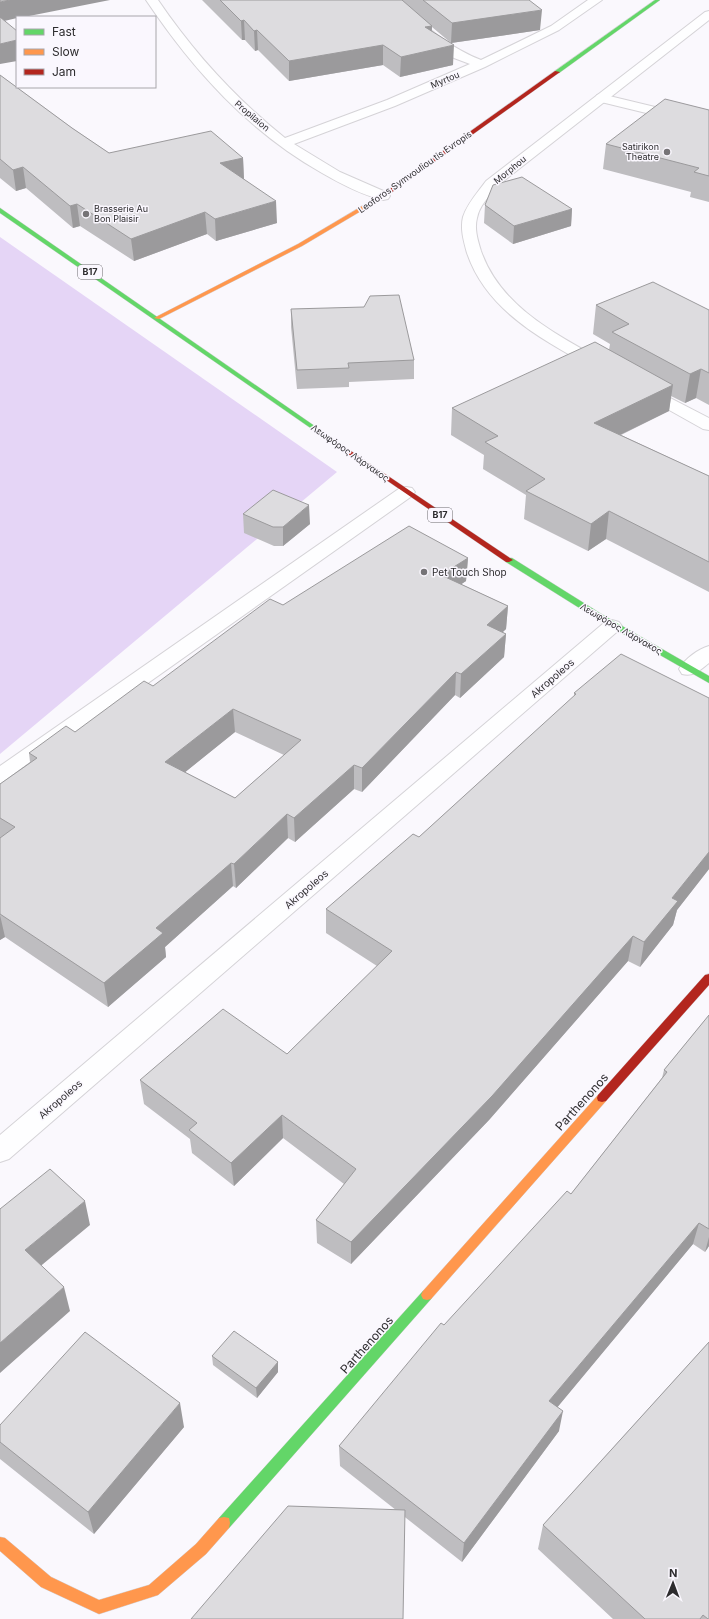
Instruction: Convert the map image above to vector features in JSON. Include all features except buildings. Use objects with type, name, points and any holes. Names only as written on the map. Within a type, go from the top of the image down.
[{"type":"street","name":"Propilaion","points":[[152,0],[167,24],[240,108],[318,166],[336,176],[383,196]]},
{"type":"street","points":[[389,0],[420,29],[443,47],[481,64]]},
{"type":"street","name":"Myrtou","points":[[285,142],[391,103],[481,64],[555,28],[596,0]]},
{"type":"street","name":"Leoforos Symvouliou tis Evropis","points":[[157,318],[314,237],[383,196],[658,0]]},
{"type":"street","name":"Morphou","points":[[612,372],[538,328],[515,312],[497,295],[486,279],[474,253],[469,229],[470,215],[491,184],[709,14]]},
{"type":"street","points":[[601,98],[676,116]]},
{"type":"street","name":"Λεωφόρος Λάρνακος","points":[[0,210],[406,492],[520,568],[612,626],[709,680]]},
{"type":"street","points":[[632,383],[709,425]]},
{"type":"street","points":[[0,777],[406,492]]},
{"type":"street","name":"Akropoleos","points":[[0,1151],[612,626]]},
{"type":"street","points":[[689,669],[709,652]]},
{"type":"street","name":"Parthenonos","points":[[0,1543],[46,1582],[99,1607],[153,1590],[201,1549],[709,978]]},
{"type":"shaded area","points":[[0,237],[337,472],[0,754]]},
{"type":"traffic: fast","points":[[557,72],[658,0]]},
{"type":"traffic: fast","points":[[0,210],[340,446]]},
{"type":"traffic: fast","points":[[509,560],[600,617],[709,680]]},
{"type":"traffic: fast","points":[[224,1523],[427,1295]]},
{"type":"traffic: slow","points":[[157,318],[300,245],[386,194]]},
{"type":"traffic: slow","points":[[427,1295],[602,1098]]},
{"type":"traffic: slow","points":[[0,1543],[46,1582],[99,1607],[153,1590],[201,1549],[224,1523]]},
{"type":"traffic: jam","points":[[386,194],[557,72]]},
{"type":"traffic: jam","points":[[340,446],[509,560]]},
{"type":"traffic: jam","points":[[602,1098],[709,978]]},
{"type":"place","name":"Satirikon Theatre","points":[[667,152]]},
{"type":"place","name":"Brasserie Au Bon Plaisir","points":[[86,214]]},
{"type":"place","name":"Pet Touch Shop","points":[[424,572]]}]
